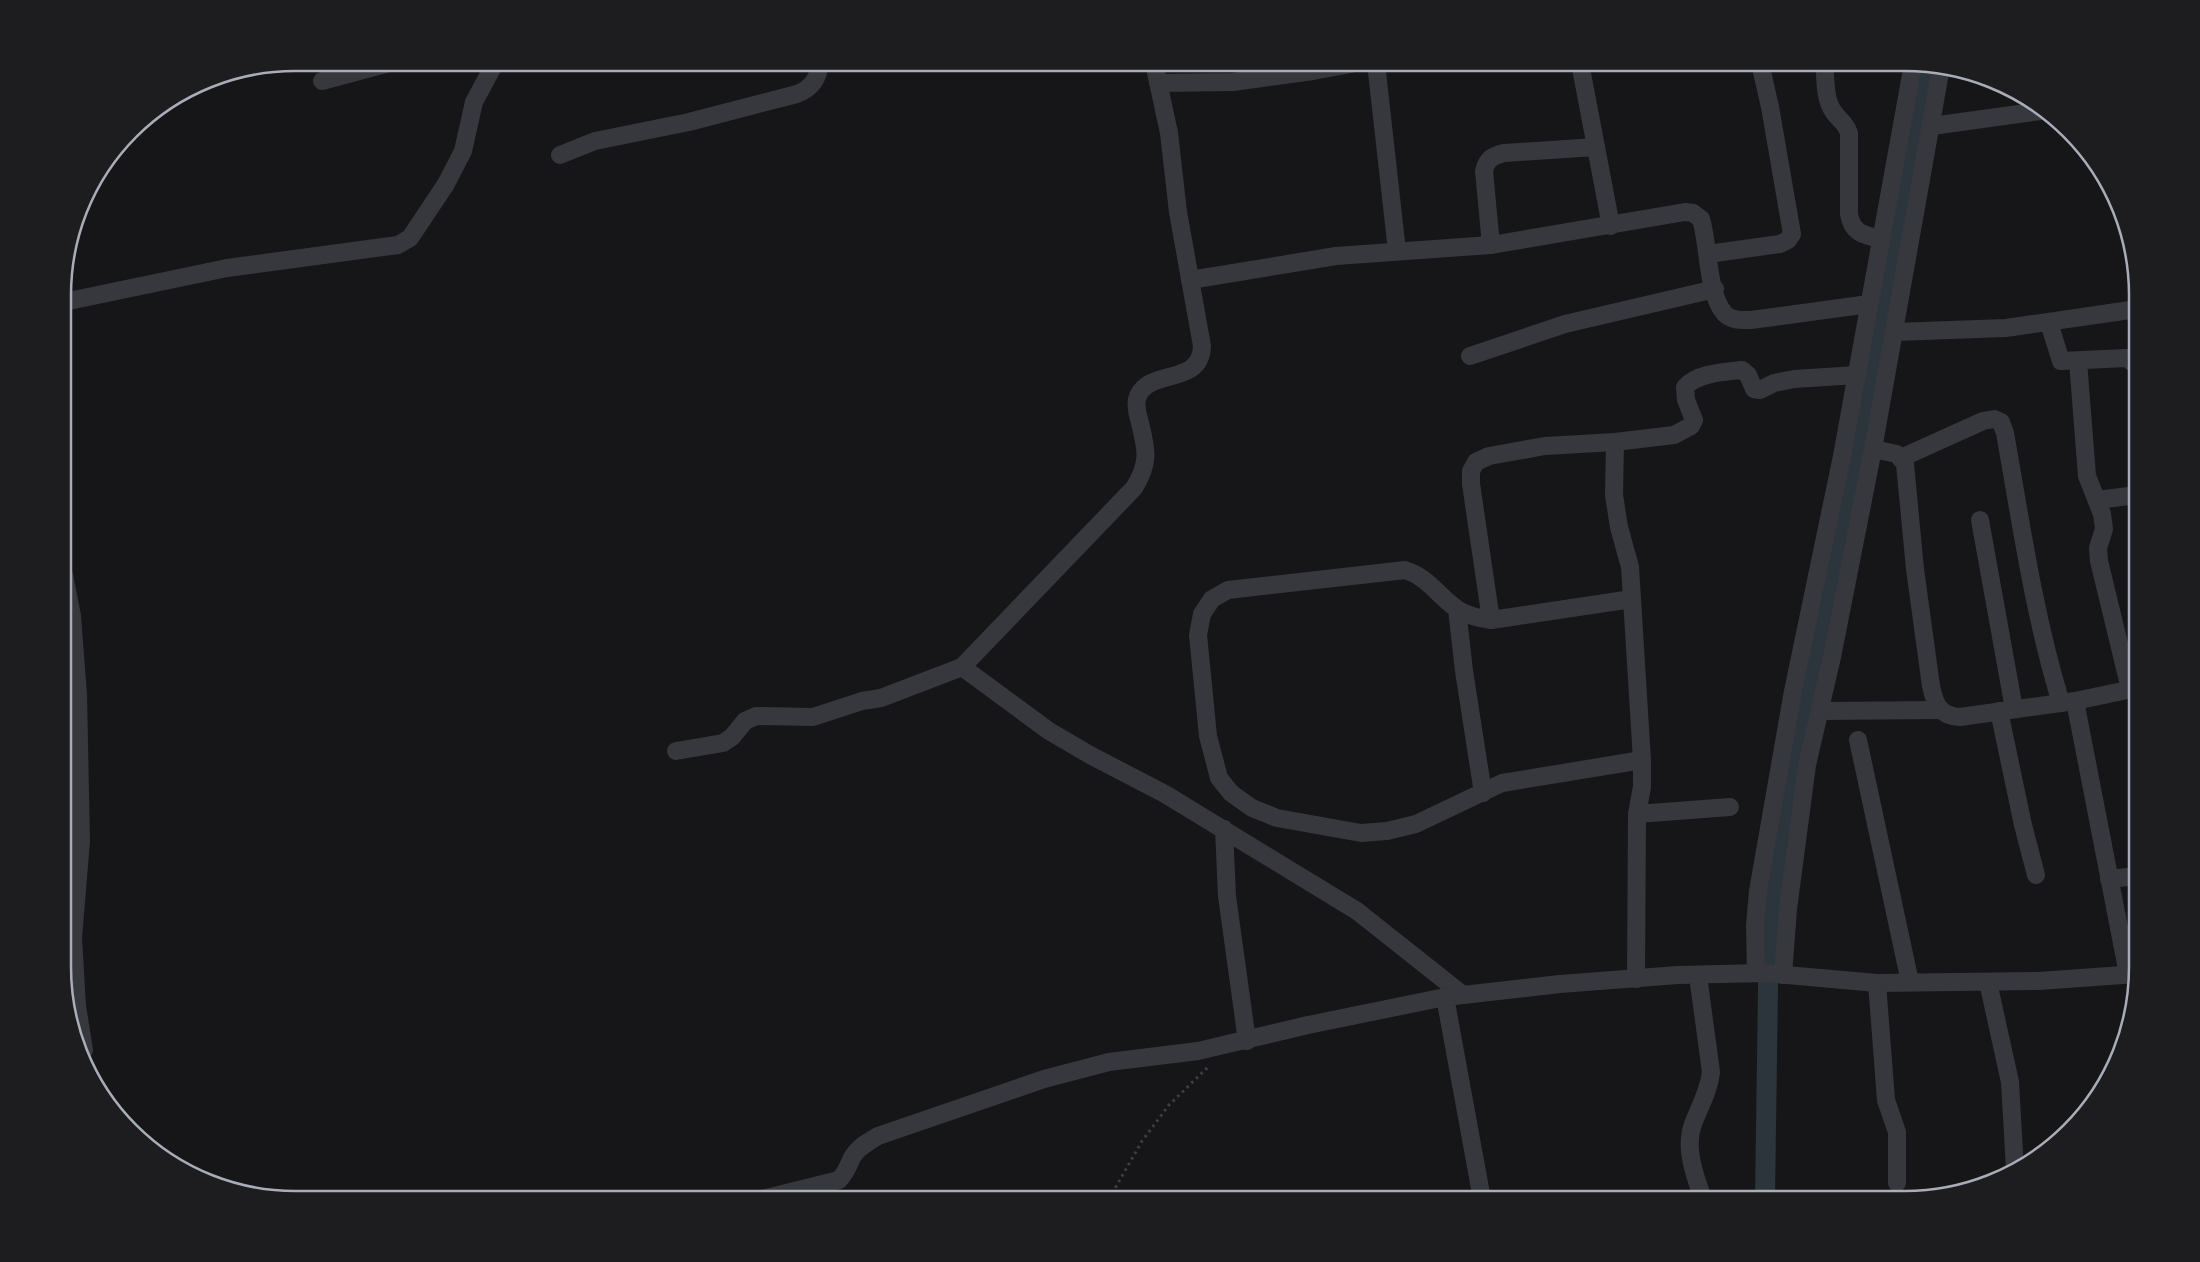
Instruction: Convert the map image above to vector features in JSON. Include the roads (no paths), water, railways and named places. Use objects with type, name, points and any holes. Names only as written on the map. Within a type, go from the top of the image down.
[{"type":"street","points":[[322,81],[357,71]]},
{"type":"street","points":[[71,301],[227,268],[398,245],[413,233],[446,184],[463,150],[474,102],[490,71]]},
{"type":"street","points":[[560,155],[595,141],[689,122],[797,94],[806,90],[814,83],[817,71]]},
{"type":"street","points":[[676,751],[723,743],[732,737],[745,721],[756,716],[813,717],[862,701],[880,698],[962,667],[1134,488],[1144,473],[1146,448],[1137,409],[1138,397],[1144,387],[1186,372],[1198,364],[1202,356],[1202,346],[1178,212],[1169,133],[1156,71]]},
{"type":"street","points":[[1158,83],[1233,82],[1291,71]]},
{"type":"street","points":[[1377,71],[1397,251]]},
{"type":"street","points":[[1582,71],[1611,226]]},
{"type":"street","points":[[1708,254],[1780,244],[1788,240],[1792,234],[1762,71]]},
{"type":"street","points":[[1825,71],[1829,102],[1833,112],[1847,126],[1850,133],[1851,224],[1861,234],[1881,239]]},
{"type":"street","points":[[1770,974],[1755,925],[1757,901],[1793,691],[1842,456],[1913,72]]},
{"type":"street","points":[[1770,974],[1788,909],[1807,765],[1820,711],[1873,450],[1940,74]]},
{"type":"street","points":[[1932,126],[2033,112]]},
{"type":"street","points":[[1491,245],[1484,171],[1486,162],[1492,156],[1596,147]]},
{"type":"street","points":[[1190,280],[1336,256],[1491,245],[1685,212],[1693,213],[1701,219],[1714,290],[1726,315],[1742,320],[1869,304]]},
{"type":"street","points":[[1470,356],[1564,324],[1714,290]]},
{"type":"street","points":[[1895,332],[2006,328],[2129,310]]},
{"type":"street","points":[[2049,323],[2058,358],[2066,362],[2127,358],[2129,360]]},
{"type":"street","points":[[2078,361],[2087,476],[2090,488],[2098,500],[2104,530],[2098,548],[2099,560],[2129,674]]},
{"type":"street","points":[[1491,620],[1471,484],[1471,471],[1476,462],[1489,456],[1545,446],[1615,442],[1674,435],[1692,426],[1694,420],[1686,400],[1685,387],[1690,382],[1708,376],[1742,370],[1748,375],[1754,389],[1760,390],[1784,380],[1857,375]]},
{"type":"street","points":[[1901,458],[1984,422],[1994,419],[2002,422],[2006,433],[2035,605],[2047,658],[2068,702],[2129,958]]},
{"type":"street","points":[[1615,442],[1614,495],[1619,527],[1630,567],[1642,760],[1642,788],[1637,814],[1636,979]]},
{"type":"street","points":[[1873,450],[1890,452],[1901,458],[1905,464],[1915,568],[1931,686],[1934,701],[1940,710],[1949,716],[1960,717],[2068,702],[2129,690]]},
{"type":"street","points":[[2098,500],[2129,497]]},
{"type":"street","points":[[1980,520],[2023,825],[2036,875]]},
{"type":"street","points":[[1632,599],[1491,620],[1474,618],[1457,609],[1418,574],[1405,570],[1228,590],[1212,599],[1202,614],[1198,635],[1208,736],[1219,778],[1231,793],[1252,808],[1277,818],[1361,833],[1387,830],[1416,824],[1502,783],[1521,778],[1642,760]]},
{"type":"street","points":[[1457,609],[1464,671],[1483,793]]},
{"type":"street","points":[[71,611],[80,774],[81,841],[71,934]]},
{"type":"street","points":[[962,667],[1049,731],[1090,755],[1165,794],[1357,911],[1463,995]]},
{"type":"street","points":[[1820,711],[1940,710]]},
{"type":"street","points":[[1858,740],[1910,982]]},
{"type":"street","points":[[1637,814],[1730,807]]},
{"type":"street","points":[[1224,829],[1226,896],[1247,1041]]},
{"type":"street","points":[[2109,879],[2129,877]]},
{"type":"street","points":[[71,966],[81,1033]]},
{"type":"street","points":[[794,1191],[839,1180],[846,1173],[853,1156],[859,1148],[878,1136],[1044,1079],[1109,1062],[1198,1052],[1308,1025],[1445,997],[1636,979],[1698,976],[1770,974],[1877,983],[2039,981],[2128,974]]},
{"type":"street","points":[[1698,976],[1711,1072],[1709,1087],[1693,1125],[1689,1144],[1692,1163],[1701,1191]]},
{"type":"street","points":[[1988,982],[2010,1082],[2015,1162]]},
{"type":"street","points":[[1877,983],[1886,1100],[1897,1132],[1897,1183]]},
{"type":"street","points":[[1445,997],[1481,1191]]},
{"type":"waterway","points":[[1765,1191],[1769,917],[1790,787],[1841,541],[1925,72]]}]
